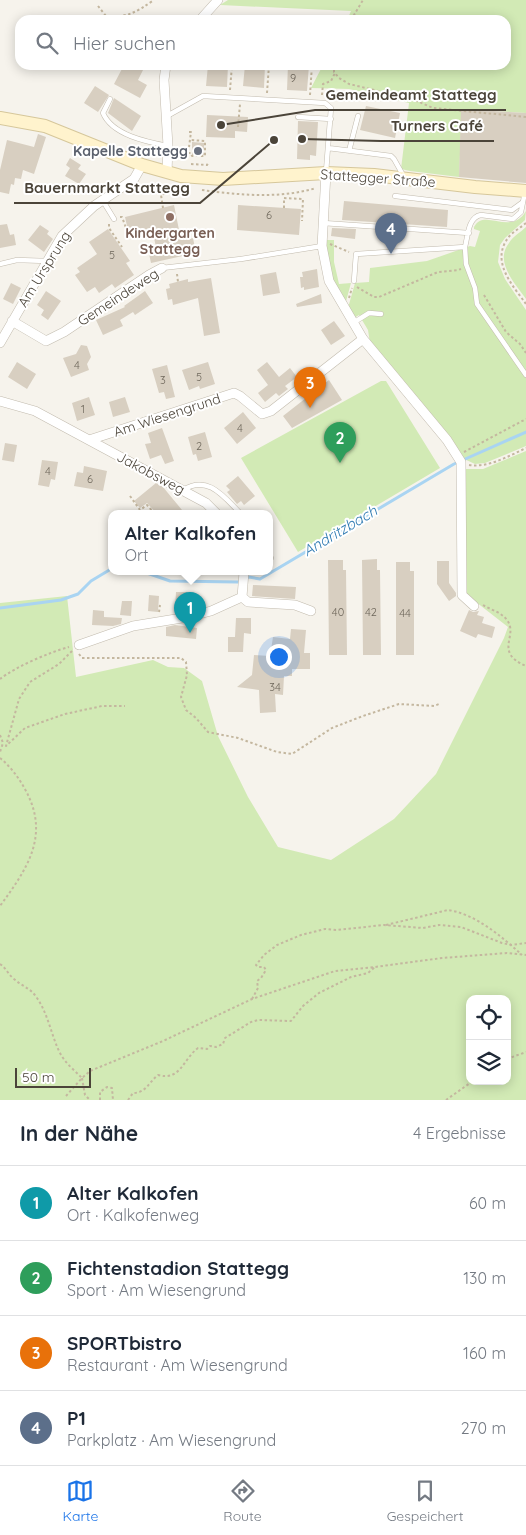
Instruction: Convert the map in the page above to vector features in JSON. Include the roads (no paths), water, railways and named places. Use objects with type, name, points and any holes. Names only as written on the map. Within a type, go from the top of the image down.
[{"type":"main road","name":"Stattegger Straße","points":[[0,118],[45,126],[142,165],[167,173],[181,170],[223,179],[326,173],[374,175],[525,195]]},
{"type":"street","points":[[204,15],[218,0]]},
{"type":"street","points":[[165,70],[167,173]]},
{"type":"street","name":"Am Ursprung","points":[[0,343],[62,236],[88,211],[134,179],[142,165]]},
{"type":"street","points":[[326,173],[322,246],[329,281],[363,339],[447,440],[466,468],[462,595],[476,603]]},
{"type":"street","name":"Gemeindeweg","points":[[12,321],[46,341],[64,332],[162,268]]},
{"type":"street","name":"Am Wiesengrund","points":[[89,440],[234,393],[262,414],[271,411],[363,339]]},
{"type":"street","name":"Jakobsweg","points":[[0,401],[35,411],[183,490],[206,503],[213,510]]},
{"type":"street","points":[[242,597],[244,575]]},
{"type":"street","points":[[242,597],[248,602],[295,605],[311,612]]},
{"type":"street","points":[[81,644],[133,626],[188,617],[211,611],[242,597]]},
{"type":"lane","points":[[166,116],[203,96],[325,103],[332,108],[326,173]]},
{"type":"lane","points":[[110,99],[103,113],[116,128],[141,141],[168,146]]},
{"type":"lane","points":[[349,151],[358,116]]},
{"type":"lane","points":[[298,117],[331,119]]},
{"type":"lane","points":[[328,148],[390,156],[394,159],[404,179]]},
{"type":"lane","points":[[395,196],[512,210],[525,195]]},
{"type":"lane","points":[[525,195],[521,212],[513,219],[477,216],[473,219],[465,247],[466,264],[475,288],[477,304],[526,375]]},
{"type":"lane","points":[[103,201],[114,219]]},
{"type":"lane","points":[[323,223],[469,233]]},
{"type":"lane","name":"Gemeindeweg","points":[[162,268],[241,259],[322,246]]},
{"type":"lane","points":[[353,283],[356,254],[465,247]]},
{"type":"lane","points":[[0,264],[17,260],[47,261]]},
{"type":"lane","points":[[353,323],[369,313],[381,314]]},
{"type":"lane","points":[[183,490],[191,485],[201,484],[212,487],[237,510]]},
{"type":"waterway","name":"Andritzbach","points":[[273,571],[454,464],[526,432]]},
{"type":"waterway","name":"Andritzbach","points":[[0,608],[61,600],[78,594],[91,581],[108,571]]},
{"type":"waterway","name":"Andritzbach","points":[[153,575],[170,581],[238,582],[249,577],[260,579],[267,575]]},
{"type":"place","name":"Gemeindeamt Stattegg","points":[[221,125]]},
{"type":"place","name":"Turners Café","points":[[302,139]]},
{"type":"place","name":"Bauernmarkt Stattegg","points":[[274,140]]},
{"type":"place","name":"Kapelle Stattegg","points":[[198,151]]},
{"type":"place","name":"Kindergarten Stattegg","points":[[170,217]]},
{"type":"place","name":"P1","points":[[391,254]]},
{"type":"place","name":"SPORTbistro","points":[[310,408]]},
{"type":"place","name":"Fichtenstadion Stattegg","points":[[340,463]]},
{"type":"place","name":"Alter Kalkofen","points":[[190,633]]}]
